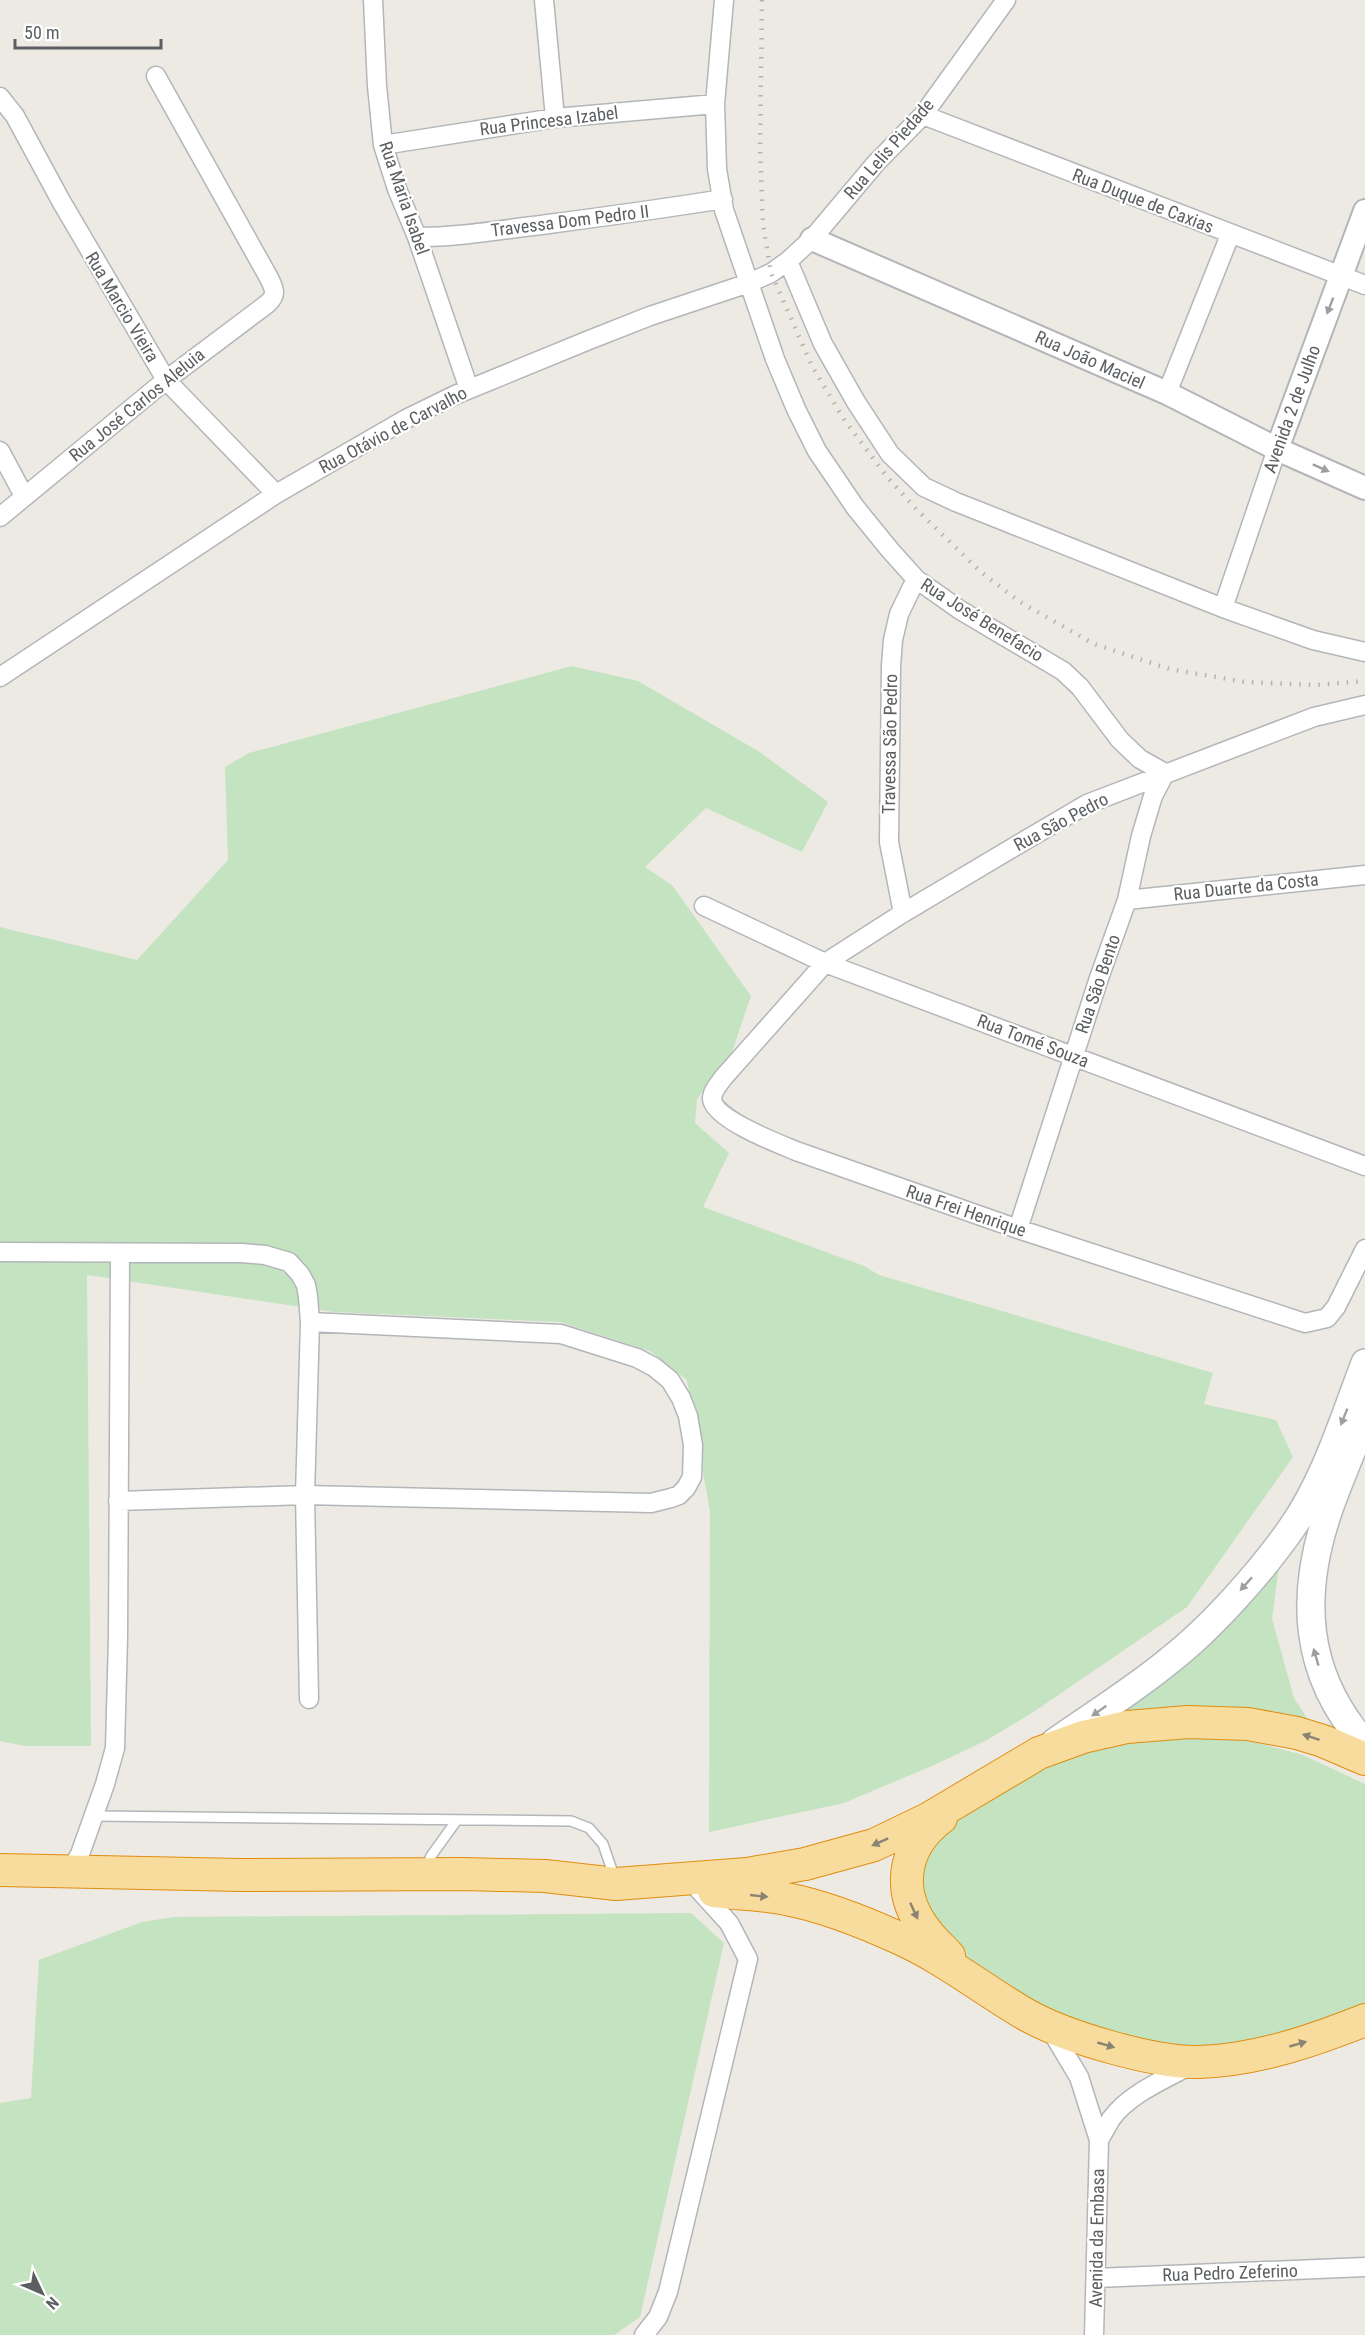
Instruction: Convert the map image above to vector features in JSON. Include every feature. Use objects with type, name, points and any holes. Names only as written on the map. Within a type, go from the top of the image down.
[{"type":"highway","points":[[627,1883],[747,1874],[805,1864],[874,1845],[928,1819],[1039,1753],[1083,1737],[1127,1727],[1188,1722],[1248,1724],[1297,1732],[1365,1759]]},
{"type":"highway","points":[[978,1986],[927,1932],[913,1911],[906,1888],[908,1863],[916,1844],[932,1825],[987,1784]]},
{"type":"highway","points":[[0,1870],[242,1875],[545,1876],[787,1899],[857,1920],[903,1940],[932,1955],[1028,2016],[1047,2025],[1144,2056],[1198,2062],[1259,2055],[1318,2038],[1365,2020]]},
{"type":"main road","points":[[1039,1753],[1171,1660],[1211,1622],[1256,1573],[1292,1529],[1320,1478],[1365,1363]]},
{"type":"main road","points":[[1365,1416],[1329,1510],[1321,1539],[1311,1596],[1311,1620],[1314,1649],[1323,1678],[1348,1725],[1365,1744]]},
{"type":"street","name":"Rua Maria Isabel","points":[[373,0],[377,86],[383,145],[469,389]]},
{"type":"street","points":[[544,0],[555,118]]},
{"type":"street","name":"Rua José Benefacio","points":[[724,0],[715,104],[717,169],[723,199],[775,359],[818,452],[855,507],[916,579],[960,610],[1063,670],[1080,687],[1120,740],[1140,759],[1165,773]]},
{"type":"street","name":"Rua Lelis Piedade","points":[[812,238],[876,163],[923,115],[1006,0]]},
{"type":"street","name":"Rua José Carlos Aleluia","points":[[0,517],[166,380],[267,304],[275,294],[269,278],[156,76]]},
{"type":"street","name":"Rua Marcio Vieira","points":[[0,97],[15,116],[61,201],[166,380],[276,494]]},
{"type":"street","name":"Rua Princesa Izabel","points":[[383,145],[555,118],[715,104]]},
{"type":"street","name":"Rua Duque de Caxias","points":[[923,115],[1365,285]]},
{"type":"street","name":"Travessa Dom Pedro II","points":[[417,237],[447,237],[489,232],[648,212],[723,199]]},
{"type":"street","name":"Avenida 2 de Julho","points":[[1223,608],[1277,449],[1365,211]]},
{"type":"street","points":[[1167,393],[1230,235]]},
{"type":"street","name":"Rua Otávio de Carvalho","points":[[0,677],[276,494],[406,419],[469,389],[650,316],[749,283],[771,273],[788,261],[812,238]]},
{"type":"street","name":"Rua João Maciel","points":[[812,238],[1167,393],[1277,449],[1365,488]]},
{"type":"street","points":[[788,261],[823,344],[856,402],[890,454],[924,487],[1223,608],[1313,640],[1365,652]]},
{"type":"street","points":[[0,451],[24,496]]},
{"type":"street","name":"Travessa São Pedro","points":[[903,913],[889,842],[891,666],[898,614],[916,579]]},
{"type":"street","name":"Rua São Pedro","points":[[825,963],[903,913],[1087,804],[1314,717],[1365,705]]},
{"type":"street","name":"Rua São Bento","points":[[1018,1229],[1073,1056],[1127,900],[1141,836],[1153,796],[1165,773]]},
{"type":"street","name":"Rua Duarte da Costa","points":[[1127,900],[1365,875]]},
{"type":"street","name":"Rua Tomé Souza","points":[[704,906],[825,963],[1365,1166]]},
{"type":"street","name":"Rua Frei Henrique","points":[[825,963],[713,1092],[713,1102],[725,1115],[738,1123],[796,1151],[1018,1229],[1305,1323],[1327,1318],[1336,1307],[1365,1249]]},
{"type":"street","points":[[0,1252],[242,1253],[265,1255],[288,1262],[300,1274],[306,1285],[310,1322],[305,1495],[309,1699]]},
{"type":"street","points":[[70,1871],[80,1854],[94,1816],[114,1748],[118,1637],[120,1253]]},
{"type":"street","points":[[118,1502],[305,1495],[540,1502],[660,1502],[679,1495],[692,1477],[694,1463],[688,1416],[681,1398],[670,1380],[654,1367],[637,1358],[561,1334],[310,1322]]},
{"type":"street","points":[[644,2335],[658,2317],[668,2292],[748,1959],[729,1923],[699,1889]]},
{"type":"street","name":"Avenida da Embasa","points":[[1047,2025],[1079,2077],[1099,2140],[1094,2335]]},
{"type":"street","points":[[1099,2140],[1112,2118],[1120,2110],[1151,2088],[1198,2062]]},
{"type":"street","name":"Rua Pedro Zeferino","points":[[1096,2278],[1365,2267]]},
{"type":"lane","points":[[94,1816],[571,1821],[589,1827],[603,1844],[627,1883]]},
{"type":"lane","points":[[424,1874],[431,1856],[457,1820]]},
{"type":"green space","points":[[572,666],[638,681],[758,751],[828,802],[802,852],[706,808],[645,867],[672,885],[751,996],[732,1052],[697,1099],[695,1123],[729,1153],[703,1207],[864,1266],[879,1275],[1213,1373],[1204,1404],[1276,1420],[1293,1457],[1187,1607],[1035,1711],[987,1740],[844,1803],[709,1832],[710,1512],[687,1380],[650,1351],[560,1322],[334,1312],[87,1275],[91,1746],[25,1746],[0,1741],[0,927],[137,960],[228,860],[225,767],[249,753]]},
{"type":"green space","points":[[1279,1566],[1272,1619],[1294,1698],[1314,1729],[1111,1713]]},
{"type":"green space","points":[[1139,1736],[1231,1736],[1303,1755],[1365,1784],[1365,2006],[1322,2025],[1200,2052],[1075,2028],[958,1953],[918,1899],[928,1846],[967,1811],[1067,1755]]},
{"type":"green space","points":[[691,1913],[724,1943],[640,2317],[614,2335],[0,2335],[0,2103],[31,2098],[39,1960],[142,1922],[174,1917]]},
{"type":"railway","points":[[762,0],[760,148],[763,224],[771,273],[812,366],[845,421],[888,478],[917,510],[982,573],[1020,602],[1094,644],[1169,669],[1245,682],[1315,685],[1365,681]]}]
